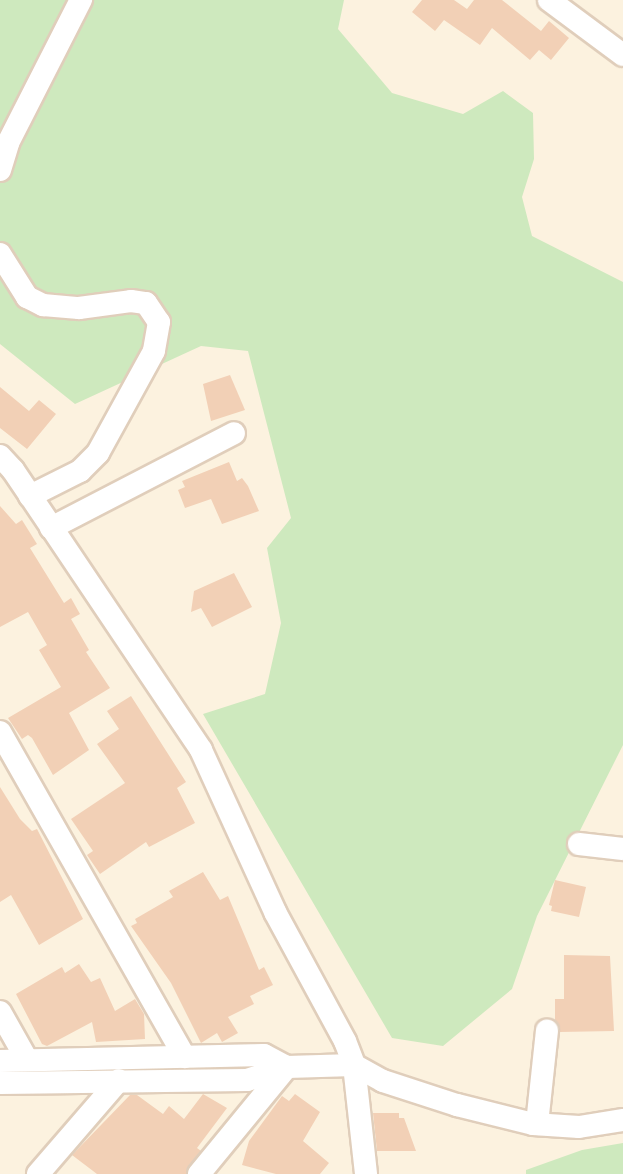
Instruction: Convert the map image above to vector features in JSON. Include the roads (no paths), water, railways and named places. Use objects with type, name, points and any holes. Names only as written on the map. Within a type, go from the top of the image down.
[{"type":"street","points":[[0,170],[8,143],[81,0]]},
{"type":"street","points":[[549,0],[623,55]]},
{"type":"street","points":[[0,254],[27,297],[43,305],[79,308],[131,301],[146,303],[159,322],[154,351],[98,453],[80,471],[30,496]]},
{"type":"street","points":[[51,528],[234,434]]},
{"type":"street","points":[[2,462],[30,496],[201,750],[275,912],[354,1065],[366,1174]]},
{"type":"street","points":[[0,732],[185,1057]]},
{"type":"street","points":[[579,844],[623,849]]},
{"type":"street","points":[[0,1012],[27,1060]]},
{"type":"street","points":[[537,1124],[547,1031]]},
{"type":"street","points":[[0,1061],[264,1055],[286,1067]]},
{"type":"street","points":[[0,1083],[248,1080],[286,1067],[354,1065],[383,1081],[457,1105],[537,1124],[579,1127],[623,1120]]},
{"type":"street","points":[[199,1174],[286,1067]]},
{"type":"street","points":[[38,1174],[119,1080]]}]
